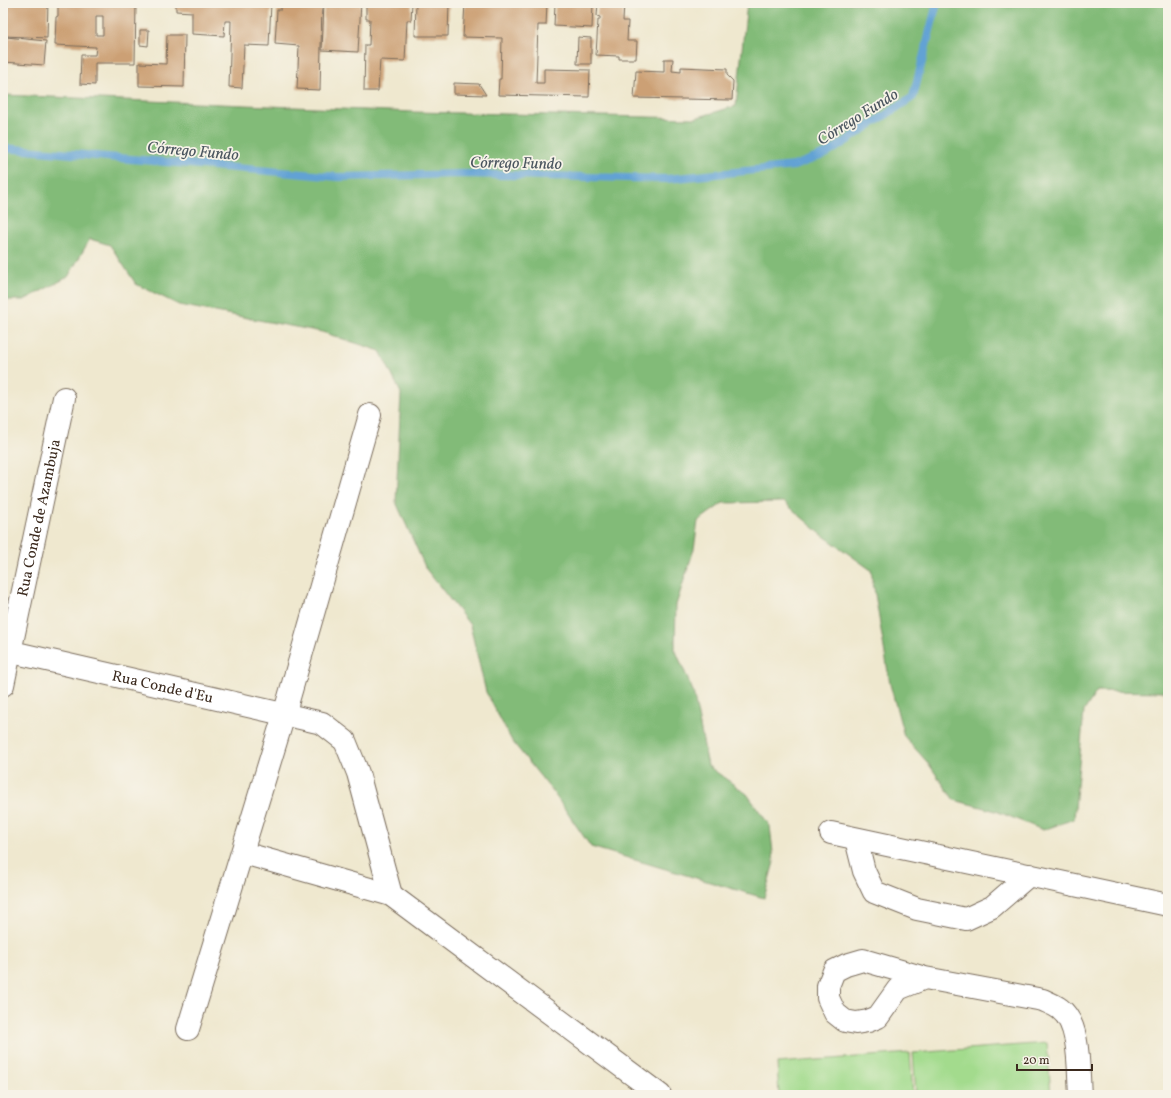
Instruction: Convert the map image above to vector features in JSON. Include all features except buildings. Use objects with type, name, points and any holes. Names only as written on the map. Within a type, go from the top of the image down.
[{"type":"street","name":"Rua Conde de Azambuja","points":[[3,685],[7,650],[64,398]]},
{"type":"street","points":[[188,1029],[284,715],[370,415]]},
{"type":"street","name":"Rua Conde d'Eu","points":[[7,650],[322,723],[345,740],[358,773],[391,895]]},
{"type":"street","points":[[831,834],[1168,905]]},
{"type":"street","points":[[856,839],[864,871],[874,892],[917,909],[966,919],[992,908],[1029,875]]},
{"type":"street","points":[[254,856],[391,895],[660,1095]]},
{"type":"street","points":[[925,978],[1043,1000],[1061,1009],[1071,1022],[1077,1047],[1080,1095]]},
{"type":"green space","points":[[747,3],[1168,3],[1168,692],[1097,691],[1084,711],[1074,819],[1043,830],[996,811],[954,800],[928,763],[904,736],[890,684],[871,570],[821,534],[784,502],[723,503],[698,521],[694,549],[676,605],[675,649],[693,691],[708,766],[747,794],[770,826],[774,862],[764,898],[591,847],[553,792],[512,741],[486,692],[470,625],[426,569],[396,502],[401,393],[380,351],[322,332],[179,305],[136,284],[110,245],[90,239],[68,277],[24,300],[3,300],[3,95],[414,112],[695,118],[736,106]]},
{"type":"green space","points":[[1047,1043],[1051,1095],[916,1095],[913,1053]]},
{"type":"green space","points":[[910,1053],[913,1095],[779,1095],[777,1063]]},
{"type":"waterway","name":"Córrego Fundo","points":[[3,148],[338,177],[463,174],[667,179],[794,166],[828,153],[913,97],[937,3]]}]
